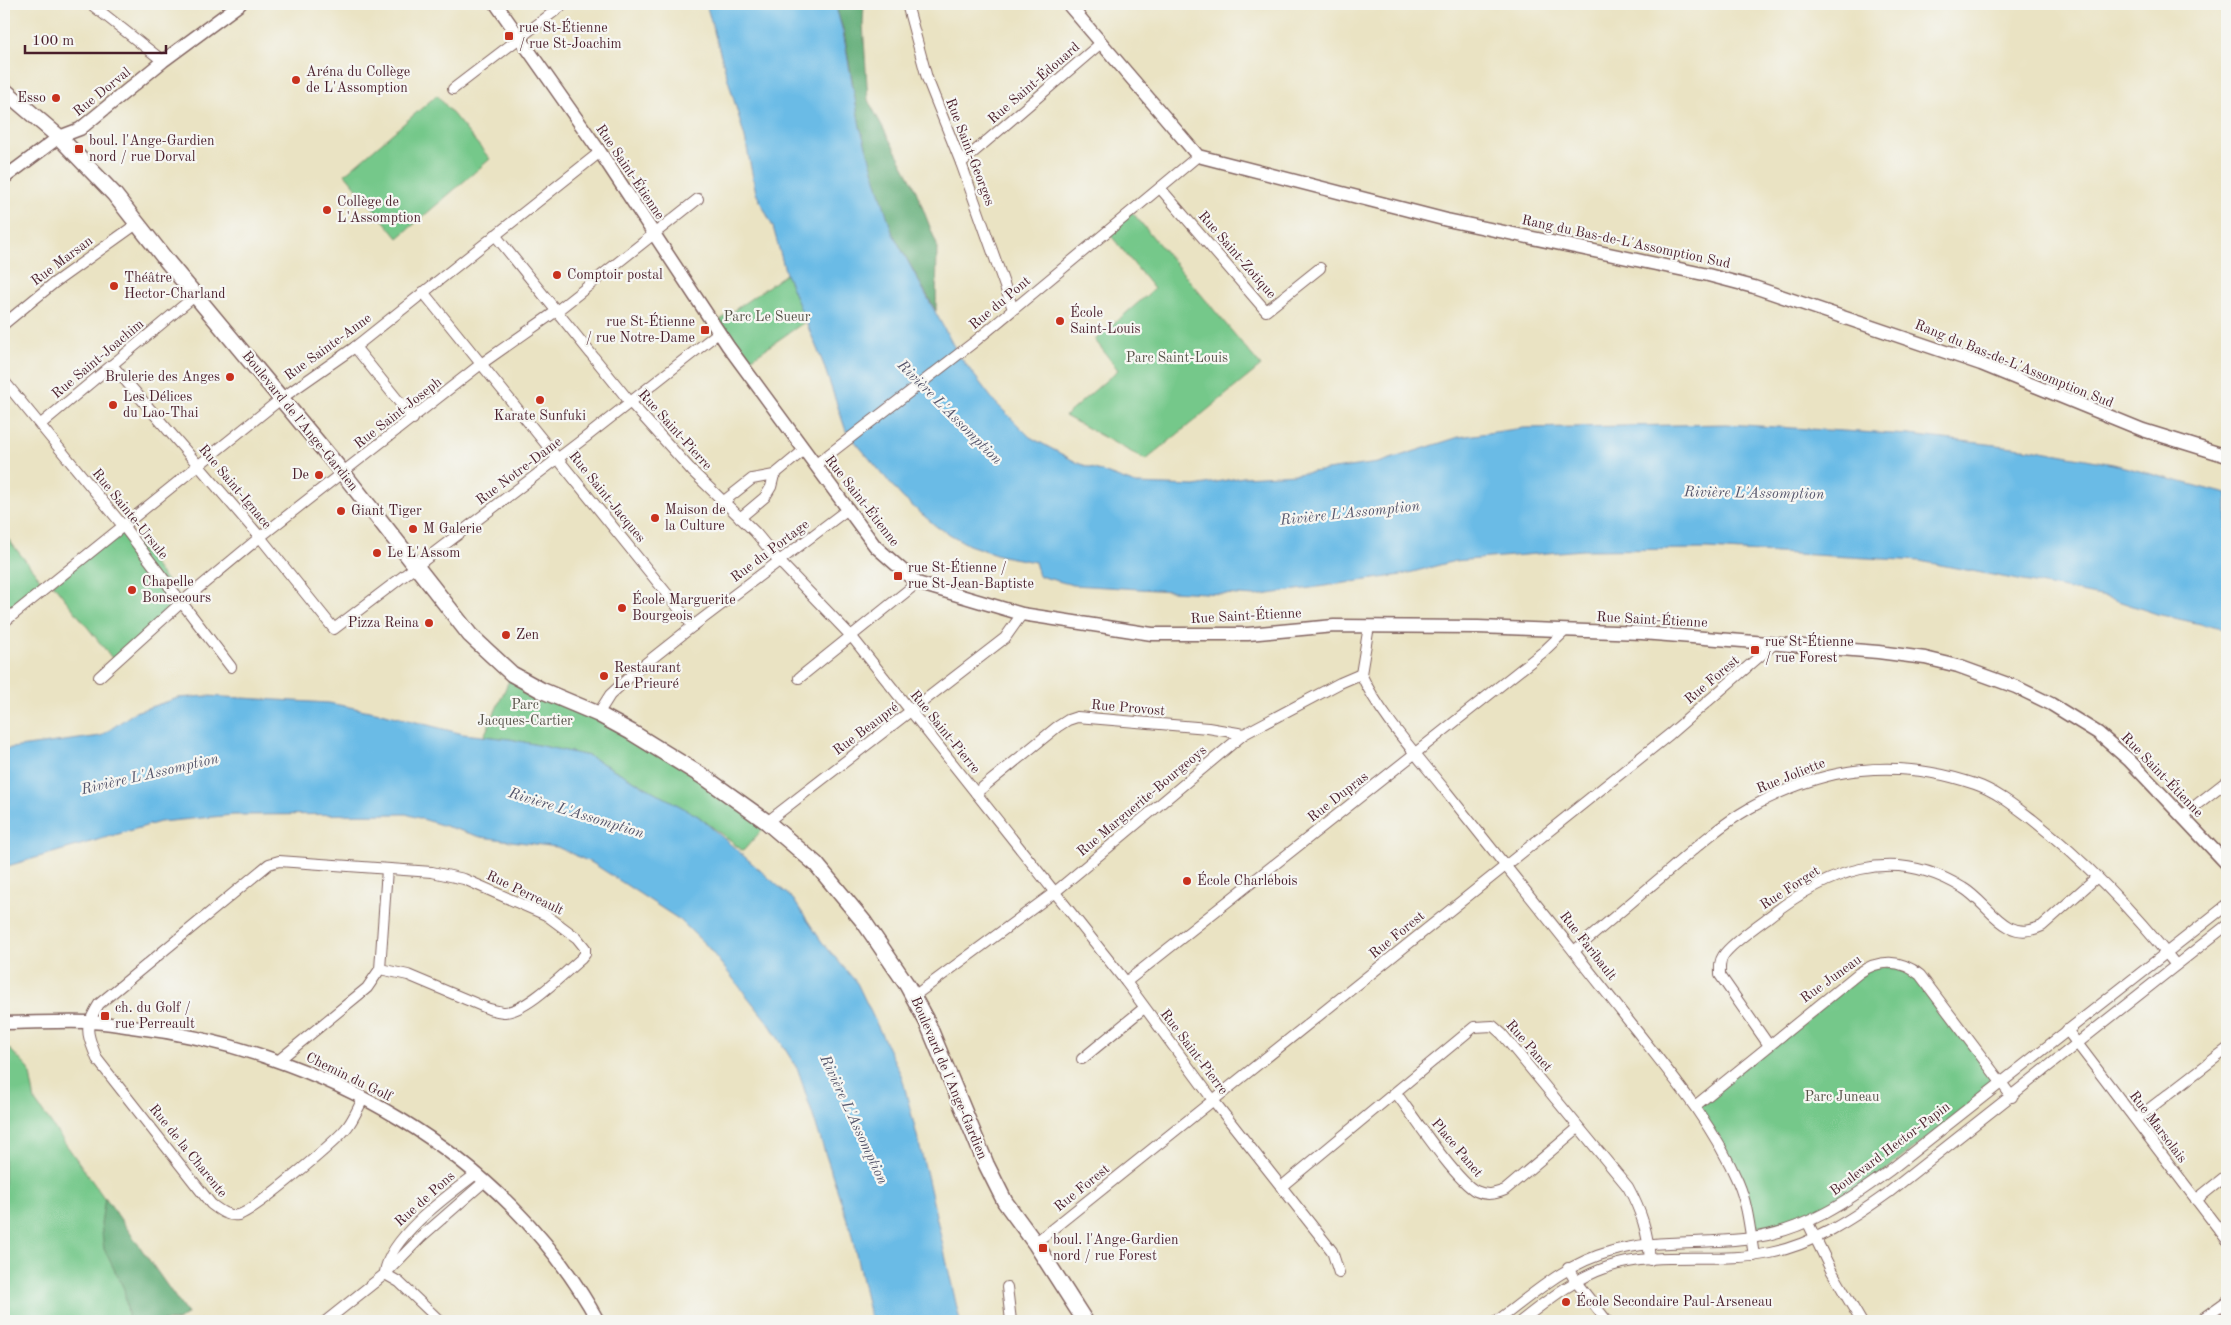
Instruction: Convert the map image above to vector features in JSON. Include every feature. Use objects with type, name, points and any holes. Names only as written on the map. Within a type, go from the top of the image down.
[{"type":"main road","name":"Boulevard de l'Ange-Gardien","points":[[4,90],[59,137],[110,189],[343,473],[470,635],[512,674],[541,690],[598,714],[707,779],[767,822],[816,864],[878,941],[914,996],[938,1047],[986,1164],[1005,1202],[1035,1243],[1085,1321]]},
{"type":"street","points":[[92,4],[163,61]]},
{"type":"street","name":"Rue Dorval","points":[[4,178],[59,137],[80,129],[163,61],[240,4]]},
{"type":"street","name":"Rue Saint-Étienne","points":[[496,4],[600,152],[718,333],[875,546],[917,583],[1022,614],[1152,634],[1248,634],[1305,628],[1369,626],[1642,632],[1925,658],[1958,666],[2016,687],[2051,704],[2098,733],[2129,760],[2227,864]]},
{"type":"street","points":[[453,90],[564,4]]},
{"type":"street","name":"Rue Saint-Georges","points":[[906,4],[927,78],[962,163],[1013,309]]},
{"type":"street","points":[[1068,4],[1198,156]]},
{"type":"street","name":"Rue Saint-Édouard","points":[[962,163],[1101,43]]},
{"type":"street","name":"Rue Sainte-Anne","points":[[4,622],[282,398],[355,347],[600,152]]},
{"type":"street","name":"Rue du Pont","points":[[815,465],[832,454],[973,343],[1198,156]]},
{"type":"street","name":"Rang du Bas-de-L'Assomption Sud","points":[[1198,156],[1447,220],[1754,286],[1916,340],[1981,364],[2143,430],[2227,456]]},
{"type":"street","name":"Rue Saint-Zotique","points":[[1160,188],[1266,311],[1320,268]]},
{"type":"street","name":"Rue Saint-Joseph","points":[[99,677],[183,601],[260,538],[481,364],[558,310],[698,199]]},
{"type":"street","name":"Rue Marsan","points":[[4,324],[54,283],[138,223]]},
{"type":"street","name":"Rue Saint-Pierre","points":[[496,235],[630,402],[693,472],[740,518],[852,637],[1126,982],[1213,1100],[1332,1251],[1339,1273]]},
{"type":"street","name":"Rue Saint-Jacques","points":[[424,292],[693,626]]},
{"type":"street","name":"Rue Saint-Joachim","points":[[41,424],[196,295]]},
{"type":"street","name":"Rue Notre-Dame","points":[[334,629],[558,459],[718,333]]},
{"type":"street","points":[[355,347],[413,419]]},
{"type":"street","name":"Rue Saint-Ignace","points":[[112,365],[260,538],[334,629]]},
{"type":"street","name":"Rue Sainte-Ursule","points":[[4,381],[41,424],[183,601],[231,667]]},
{"type":"street","points":[[723,502],[752,479],[774,475],[804,450]]},
{"type":"street","points":[[740,518],[765,496],[771,488],[774,475]]},
{"type":"street","name":"Rue du Portage","points":[[598,714],[610,695],[693,626],[848,509]]},
{"type":"street","points":[[799,678],[917,583]]},
{"type":"street","name":"Rue Beaupré","points":[[767,822],[1005,638],[1022,614]]},
{"type":"street","points":[[1361,674],[1369,626]]},
{"type":"street","name":"Rue Dupras","points":[[1126,982],[1543,652],[1565,631]]},
{"type":"street","name":"Rue Forest","points":[[1035,1243],[1670,734],[1774,644]]},
{"type":"street","name":"Rue Marguerite-Bourgeoys","points":[[914,996],[1055,892],[1244,734],[1340,683],[1361,674]]},
{"type":"street","name":"Rue Faribault","points":[[1361,674],[1369,692],[1416,753],[1695,1106],[1722,1150],[1739,1183],[1749,1219],[1754,1256]]},
{"type":"street","name":"Rue Provost","points":[[976,793],[1057,727],[1077,717],[1208,728],[1244,734]]},
{"type":"street","name":"Rue Joliette","points":[[1574,951],[1711,835],[1738,816],[1789,789],[1836,772],[1895,768],[1956,778],[1976,784],[2018,808],[2065,847],[2097,877],[2176,965]]},
{"type":"street","points":[[2182,816],[2227,781]]},
{"type":"street","name":"Rue Perreault","points":[[88,1022],[99,1004],[269,864],[286,862],[432,872],[464,879],[546,915],[577,938],[586,948],[585,954],[581,959],[528,1002],[515,1010],[504,1012],[490,1009],[408,975],[380,969]]},
{"type":"street","name":"Rue Forget","points":[[1768,1044],[1720,975],[1720,964],[1723,955],[1781,907],[1823,881],[1869,866],[1913,866],[1932,872],[1962,887],[1984,903],[2008,927],[2019,931],[2031,930],[2042,926],[2097,877]]},
{"type":"street","points":[[279,1060],[367,988],[380,969],[387,869]]},
{"type":"street","name":"Boulevard Hector-Papin","points":[[1497,1321],[1568,1268],[1606,1252],[1648,1243],[1751,1238],[1808,1223],[1862,1191],[2227,905]]},
{"type":"street","points":[[1521,1321],[1558,1292],[1607,1268],[1650,1260],[1754,1256],[1779,1251],[1815,1238],[1856,1216],[2012,1097],[2077,1043],[2227,925]]},
{"type":"street","name":"Rue Juneau","points":[[1695,1106],[1768,1044],[1865,969],[1883,962],[1899,963],[1912,968],[1920,975],[2012,1097]]},
{"type":"street","points":[[1082,1059],[1144,1008]]},
{"type":"street","name":"Chemin du Golf","points":[[4,1023],[88,1022],[181,1034],[221,1042],[279,1060],[340,1087],[432,1139],[480,1178],[527,1223],[556,1259],[598,1321]]},
{"type":"street","name":"Rue de la Charente","points":[[88,1022],[88,1035],[97,1059],[211,1204],[224,1214],[238,1215],[254,1207],[326,1149],[348,1127],[363,1099]]},
{"type":"street","name":"Rue Panet","points":[[1281,1187],[1474,1027],[1493,1026],[1502,1034],[1628,1187],[1639,1208],[1648,1243],[1650,1260]]},
{"type":"street","name":"Rue Marsolais","points":[[2067,1030],[2227,1240]]},
{"type":"street","points":[[2136,1119],[2227,1049]]},
{"type":"street","name":"Place Panet","points":[[1396,1093],[1461,1179],[1476,1191],[1487,1195],[1493,1195],[1505,1190],[1578,1128]]},
{"type":"street","points":[[2196,1200],[2227,1175]]},
{"type":"street","name":"Rue de Pons","points":[[385,1274],[391,1252],[406,1234],[480,1178]]},
{"type":"street","points":[[1808,1223],[1830,1270],[1861,1321]]},
{"type":"street","points":[[1568,1268],[1576,1282],[1607,1321]]},
{"type":"street","points":[[326,1321],[385,1274],[399,1282],[440,1321]]},
{"type":"street","points":[[1007,1287],[1011,1321]]},
{"type":"street","points":[[2199,1321],[2215,1316],[2227,1301]]},
{"type":"green space","points":[[835,4],[864,4],[863,24],[868,100],[913,183],[937,245],[936,311],[892,232],[860,127],[844,32]]},
{"type":"green space","points":[[437,95],[490,159],[398,238],[345,174]]},
{"type":"green space","name":"Parc Saint-Louis","points":[[1132,212],[1261,366],[1146,460],[1065,416],[1118,370],[1095,340],[1154,289],[1108,232]]},
{"type":"green space","name":"Parc Le Sueur","points":[[786,274],[806,321],[742,365],[713,325]]},
{"type":"green space","points":[[124,527],[183,601],[116,663],[53,584]]},
{"type":"green space","points":[[4,534],[45,585],[4,619]]},
{"type":"green space","name":"Parc Jacques-Cartier","points":[[512,674],[598,714],[768,823],[743,851],[698,816],[589,756],[510,739],[484,736]]},
{"type":"green space","name":"Parc Juneau","points":[[1871,966],[1911,968],[2001,1081],[1842,1204],[1751,1238],[1739,1183],[1695,1106]]},
{"type":"green space","points":[[4,1043],[29,1069],[35,1101],[187,1314],[178,1321],[4,1321]]},
{"type":"green space","points":[[105,1197],[187,1314],[178,1321],[129,1321],[124,1289],[104,1249],[101,1224]]},
{"type":"water","name":"Rivière L'Assomption","points":[[706,4],[835,4],[843,32],[860,127],[892,232],[958,354],[994,401],[1030,437],[1078,463],[1136,484],[1195,486],[1243,477],[1297,474],[1378,463],[1459,437],[1523,428],[1726,424],[1909,435],[2031,449],[2113,464],[2227,494],[2227,630],[2157,614],[2106,597],[1920,561],[1707,549],[1582,550],[1455,561],[1401,575],[1255,596],[1073,585],[1039,576],[1035,562],[1002,556],[969,545],[937,527],[902,497],[846,431],[823,363],[786,274],[773,227],[756,193],[745,138]]},
{"type":"water","name":"Rivière L'Assomption","points":[[207,696],[329,703],[385,714],[463,734],[510,739],[589,756],[698,816],[793,899],[822,942],[857,983],[902,1077],[926,1171],[960,1321],[871,1321],[851,1232],[798,1070],[770,1025],[707,946],[680,920],[594,864],[557,847],[481,837],[406,814],[233,815],[160,822],[4,867],[4,749],[101,736],[135,712],[178,698]]},
{"type":"place","name":"rue St-Étienne / rue St-Joachim","points":[[509,36]]},
{"type":"place","name":"Aréna du Collège de L'Assomption","points":[[296,80]]},
{"type":"place","name":"Esso","points":[[56,98]]},
{"type":"place","name":"boul. l'Ange-Gardien nord / rue Dorval","points":[[79,149]]},
{"type":"place","name":"Collège de L'Assomption","points":[[327,210]]},
{"type":"place","name":"Comptoir postal","points":[[557,275]]},
{"type":"place","name":"Théâtre Hector-Charland","points":[[114,286]]},
{"type":"place","name":"École Saint-Louis","points":[[1060,321]]},
{"type":"place","name":"rue St-Étienne / rue Notre-Dame","points":[[705,330]]},
{"type":"place","name":"Brulerie des Anges","points":[[230,377]]},
{"type":"place","name":"Karate Sunfuki","points":[[540,400]]},
{"type":"place","name":"Les Délices du Lao-Thai","points":[[113,405]]},
{"type":"place","name":"De","points":[[319,475]]},
{"type":"place","name":"Giant Tiger","points":[[341,511]]},
{"type":"place","name":"Maison de la Culture","points":[[655,518]]},
{"type":"place","name":"M Galerie","points":[[413,529]]},
{"type":"place","name":"Le L'Assom","points":[[377,553]]},
{"type":"place","name":"rue St-Étienne / rue St-Jean-Baptiste","points":[[898,576]]},
{"type":"place","name":"Chapelle Bonsecours","points":[[132,590]]},
{"type":"place","name":"École Marguerite Bourgeois","points":[[622,608]]},
{"type":"place","name":"Pizza Reina","points":[[429,623]]},
{"type":"place","name":"Zen","points":[[506,635]]},
{"type":"place","name":"rue St-Étienne / rue Forest","points":[[1755,650]]},
{"type":"place","name":"Restaurant Le Prieuré","points":[[604,676]]},
{"type":"place","name":"École Charlebois","points":[[1187,881]]},
{"type":"place","name":"ch. du Golf / rue Perreault","points":[[105,1016]]},
{"type":"place","name":"boul. l'Ange-Gardien nord / rue Forest","points":[[1043,1248]]},
{"type":"place","name":"École Secondaire Paul-Arseneau","points":[[1566,1302]]}]
